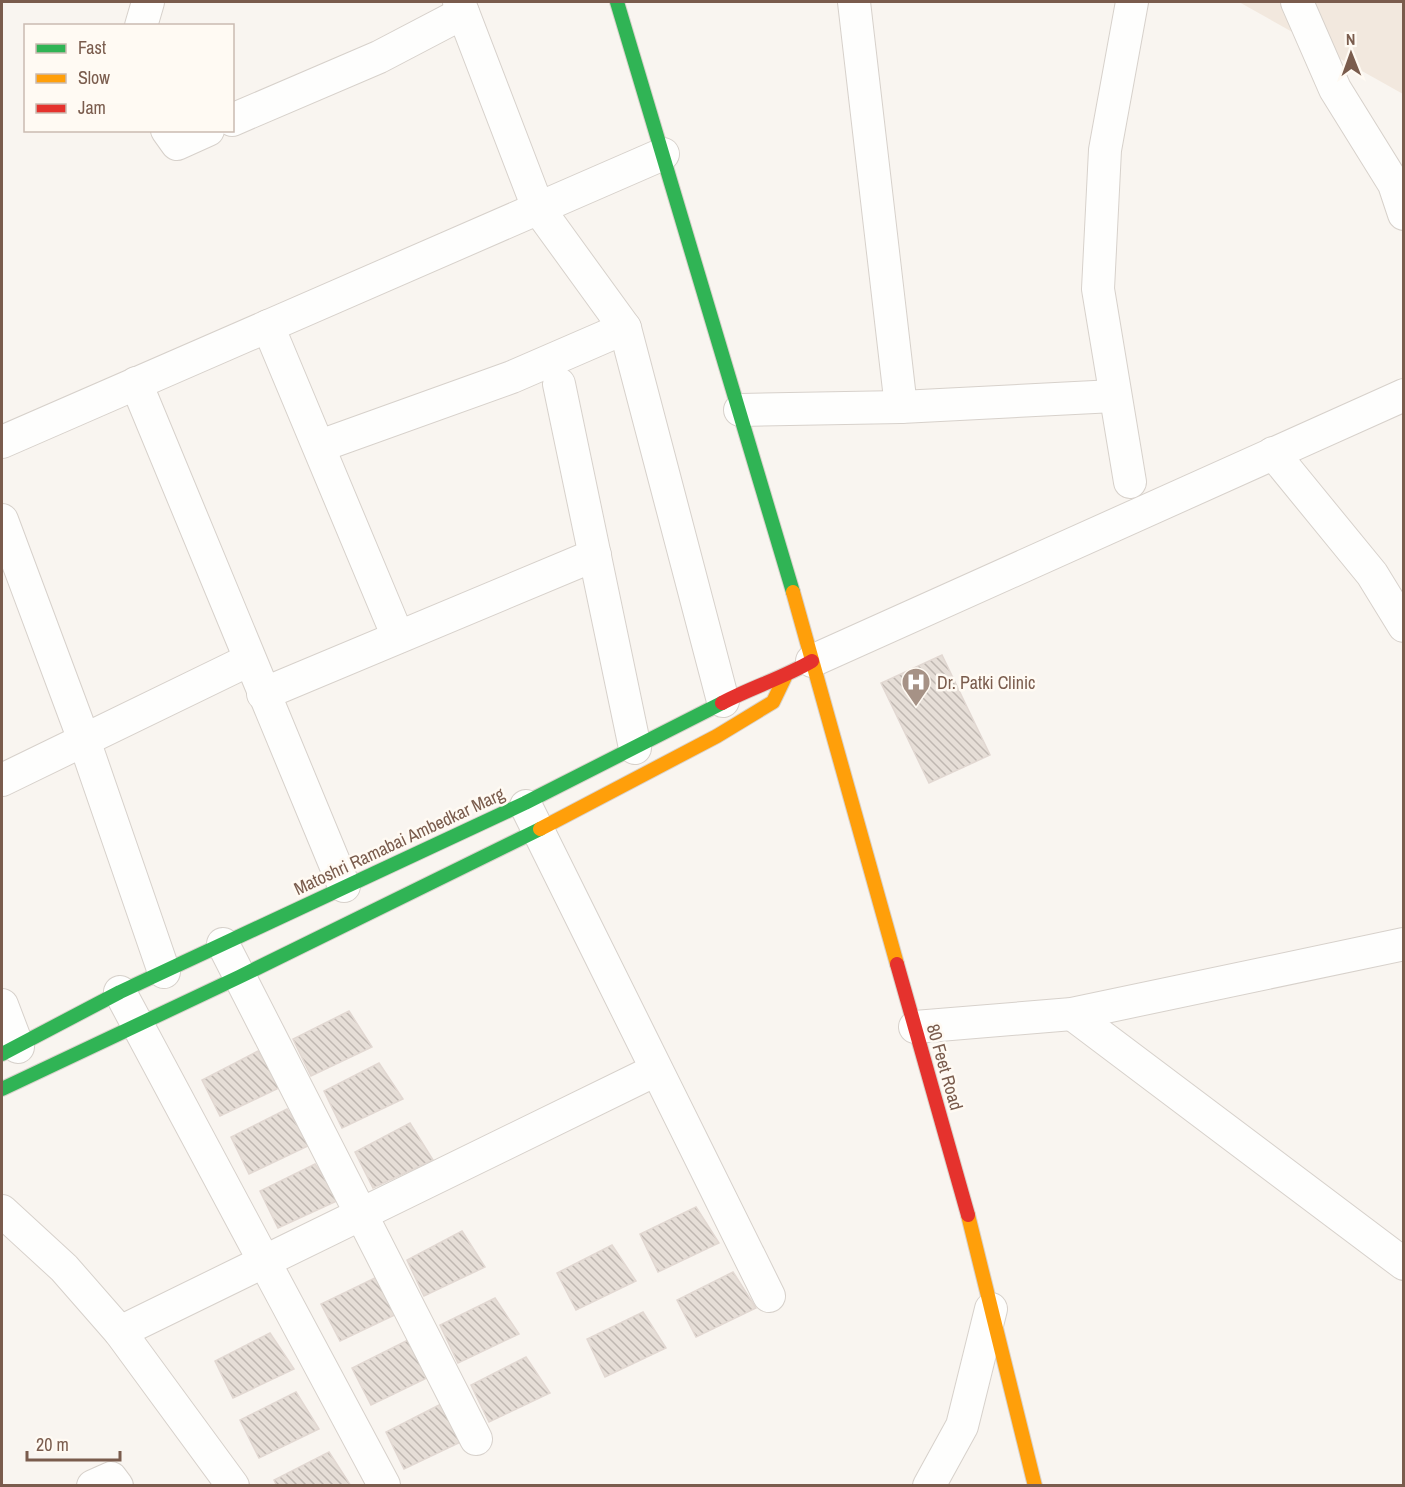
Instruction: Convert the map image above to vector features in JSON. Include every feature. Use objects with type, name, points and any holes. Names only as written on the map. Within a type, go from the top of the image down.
[{"type":"street","points":[[142,24],[148,2]]},
{"type":"street","name":"80 Feet Road","points":[[617,2],[740,410],[972,1227],[1035,1485]]},
{"type":"street","points":[[854,2],[901,407]]},
{"type":"street","points":[[1130,482],[1098,290],[1106,150],[1132,2]]},
{"type":"street","points":[[1297,2],[1335,89],[1394,184],[1404,214]]},
{"type":"street","points":[[234,119],[379,57],[461,7],[538,208],[625,328],[723,701]]},
{"type":"street","points":[[168,132],[177,144],[204,132]]},
{"type":"street","points":[[2,442],[663,154]]},
{"type":"street","points":[[268,326],[398,637]]},
{"type":"street","points":[[320,446],[512,376],[625,328]]},
{"type":"street","points":[[136,383],[344,886]]},
{"type":"street","points":[[559,384],[635,748]]},
{"type":"street","points":[[812,661],[1404,394]]},
{"type":"street","points":[[740,410],[901,407],[1114,396]]},
{"type":"street","points":[[1273,453],[1372,574],[1404,626]]},
{"type":"street","points":[[2,520],[84,740],[164,972]]},
{"type":"street","points":[[263,694],[595,555]]},
{"type":"street","points":[[2,780],[249,660]]},
{"type":"street","name":"Matoshri Ramabai Ambedkar Marg","points":[[10,1051],[120,992],[525,803],[723,701],[754,686],[785,677],[812,661]]},
{"type":"street","points":[[2,1089],[137,1023],[239,977],[538,830],[717,736],[772,702],[785,677]]},
{"type":"street","points":[[525,803],[769,1296]]},
{"type":"street","points":[[223,944],[359,1215],[476,1439]]},
{"type":"street","points":[[915,1027],[1072,1014],[1404,944]]},
{"type":"street","points":[[120,992],[384,1485]]},
{"type":"street","points":[[2,1005],[10,1051]]},
{"type":"street","points":[[1072,1014],[1404,1264]]},
{"type":"street","points":[[120,1332],[656,1070]]},
{"type":"street","points":[[2,1211],[64,1268],[120,1332],[233,1485]]},
{"type":"street","points":[[929,1485],[962,1426],[991,1309]]},
{"type":"street","points":[[93,1485],[111,1478],[117,1485]]},
{"type":"shaded area","points":[[1239,2],[1403,2],[1403,94]]},
{"type":"building","points":[[942,655],[990,755],[929,783],[881,683]]},
{"type":"building","points":[[349,1011],[372,1047],[311,1076],[293,1039]]},
{"type":"building","points":[[258,1051],[281,1087],[220,1116],[202,1080]]},
{"type":"building","points":[[379,1063],[403,1099],[342,1128],[324,1091]]},
{"type":"building","points":[[287,1109],[310,1145],[249,1174],[231,1137]]},
{"type":"building","points":[[410,1123],[433,1160],[373,1188],[355,1152]]},
{"type":"building","points":[[315,1164],[339,1200],[278,1228],[260,1191]]},
{"type":"building","points":[[696,1207],[719,1243],[658,1272],[640,1234]]},
{"type":"building","points":[[462,1231],[485,1267],[424,1296],[407,1260]]},
{"type":"building","points":[[612,1245],[636,1281],[576,1310],[557,1273]]},
{"type":"building","points":[[733,1272],[756,1308],[696,1337],[677,1300]]},
{"type":"building","points":[[377,1277],[401,1312],[340,1341],[321,1304]]},
{"type":"building","points":[[495,1298],[519,1334],[458,1363],[440,1325]]},
{"type":"building","points":[[643,1312],[666,1348],[605,1377],[587,1339]]},
{"type":"building","points":[[270,1333],[294,1369],[233,1398],[215,1361]]},
{"type":"building","points":[[408,1340],[431,1376],[371,1405],[352,1368]]},
{"type":"building","points":[[526,1357],[550,1393],[489,1422],[471,1385]]},
{"type":"building","points":[[296,1392],[319,1429],[259,1458],[240,1420]]},
{"type":"building","points":[[441,1404],[465,1440],[404,1469],[386,1432]]},
{"type":"building","points":[[329,1452],[351,1486],[277,1486],[274,1480]]},
{"type":"traffic: fast","points":[[617,2],[793,592]]},
{"type":"traffic: fast","points":[[2,1054],[120,992],[525,803],[722,703]]},
{"type":"traffic: fast","points":[[2,1089],[239,977],[540,829]]},
{"type":"traffic: slow","points":[[793,592],[897,964]]},
{"type":"traffic: slow","points":[[540,829],[717,736],[773,702],[785,677]]},
{"type":"traffic: slow","points":[[968,1215],[1035,1486]]},
{"type":"traffic: jam","points":[[722,703],[812,661]]},
{"type":"traffic: jam","points":[[897,964],[968,1215]]},
{"type":"place","name":"Dr. Patki Clinic","points":[[916,708]]}]
